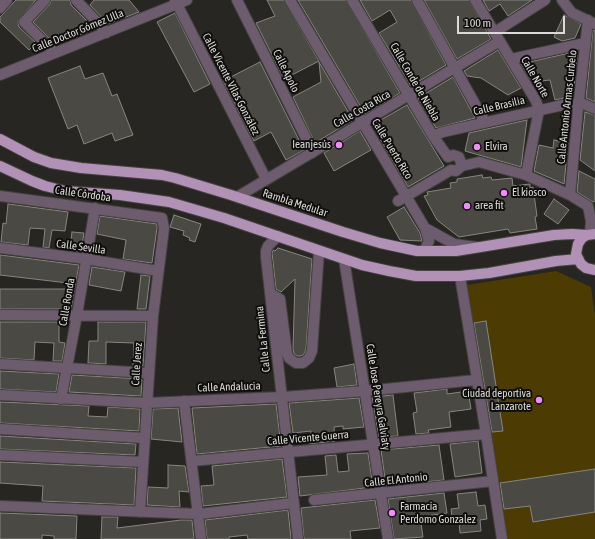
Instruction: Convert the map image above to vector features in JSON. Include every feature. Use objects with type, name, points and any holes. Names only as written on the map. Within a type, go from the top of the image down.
[{"type":"main road","name":"Rambla Medular","points":[[0,139],[34,157],[58,164],[81,168],[162,175],[237,197],[380,243],[424,252],[456,251],[554,235],[591,234]]},
{"type":"main road","points":[[0,166],[45,186],[65,191],[120,195],[169,202],[278,236],[344,259],[388,271],[416,276],[460,276],[489,273],[556,261],[578,259]]},
{"type":"main road","points":[[591,234],[582,238],[576,249],[578,259],[581,264],[594,272]]},
{"type":"street","points":[[0,8],[7,0]]},
{"type":"street","points":[[45,0],[24,22],[55,53]]},
{"type":"street","name":"Calle Doctor Gómez Ulla","points":[[0,75],[106,33],[176,2],[187,0]]},
{"type":"street","name":"Calle Apolo","points":[[237,0],[312,152]]},
{"type":"street","name":"Calle Puerto Rico","points":[[290,0],[362,123],[402,199],[424,228],[429,241],[424,252]]},
{"type":"street","name":"Calle Conde de Niebla","points":[[352,0],[433,136],[448,157],[453,155],[459,157],[462,166]]},
{"type":"street","points":[[417,0],[485,122]]},
{"type":"street","name":"Calle Norte","points":[[475,0],[536,101],[539,110],[526,175]]},
{"type":"street","name":"Calle Costa Rica","points":[[237,197],[455,68],[545,0]]},
{"type":"street","points":[[562,0],[572,12],[592,22]]},
{"type":"street","points":[[81,2],[106,33]]},
{"type":"street","name":"Calle Vicente Vilas González","points":[[176,2],[266,179]]},
{"type":"street","name":"Calle Antonio Armas Curbelo","points":[[570,195],[585,42],[592,22]]},
{"type":"street","points":[[511,59],[585,42]]},
{"type":"street","points":[[579,102],[595,108]]},
{"type":"street","name":"Calle Brasilia","points":[[433,136],[443,132],[485,122],[579,102]]},
{"type":"street","points":[[448,157],[448,165],[451,170]]},
{"type":"street","points":[[402,199],[451,170],[456,171],[462,166],[479,162],[526,175],[570,195],[588,206],[591,221],[591,234]]},
{"type":"street","name":"Calle Córdoba","points":[[0,196],[162,218]]},
{"type":"street","name":"Calle Ronda","points":[[61,399],[95,208]]},
{"type":"street","name":"Calle Jerez","points":[[140,512],[148,373],[153,316],[164,228],[162,218]]},
{"type":"street","points":[[424,228],[454,244],[480,247]]},
{"type":"street","name":"Calle La Fermina","points":[[278,236],[266,250],[298,539]]},
{"type":"street","name":"Calle Sevilla","points":[[0,248],[86,259],[158,271]]},
{"type":"street","points":[[270,293],[280,299],[287,354],[289,358],[296,363],[303,363],[309,358],[312,351],[319,251]]},
{"type":"street","name":"Calle Jose Pereyra Galviaty","points":[[344,259],[388,539]]},
{"type":"street","points":[[460,276],[502,539]]},
{"type":"street","points":[[0,315],[153,316]]},
{"type":"street","points":[[0,364],[148,373]]},
{"type":"street","name":"Calle Andalucia","points":[[0,395],[147,403],[282,397],[365,391],[476,380]]},
{"type":"street","points":[[184,401],[201,539]]},
{"type":"street","points":[[0,429],[144,438]]},
{"type":"street","name":"Calle Vicente Guerra","points":[[192,460],[288,453],[427,438],[486,434]]},
{"type":"street","points":[[0,455],[143,462]]},
{"type":"street","name":"Calle El Antonio","points":[[314,500],[382,494],[493,481]]},
{"type":"street","points":[[0,506],[198,514],[294,503]]},
{"type":"shaded area","name":"Ciudad deportiva Lanzarote","points":[[556,271],[591,287],[595,316],[595,539],[505,539],[467,285]]},
{"type":"building","points":[[16,0],[36,0],[18,21],[19,27],[36,43],[29,50],[0,22],[0,17]]},
{"type":"building","points":[[51,0],[70,0],[71,5],[95,29],[55,44],[33,22],[50,4]]},
{"type":"building","points":[[94,0],[129,0],[139,12],[108,24],[90,5]]},
{"type":"building","points":[[267,0],[284,0],[319,61],[284,79],[256,23],[275,16]]},
{"type":"building","points":[[298,0],[346,0],[400,93],[365,114]]},
{"type":"building","points":[[360,0],[411,0],[446,65],[411,86],[379,33],[397,22],[390,10],[372,21]]},
{"type":"building","points":[[424,0],[469,0],[491,39],[457,59]]},
{"type":"building","points":[[483,0],[532,0],[508,16],[500,4],[489,11]]},
{"type":"building","points":[[175,13],[210,84],[194,92],[157,22]]},
{"type":"building","points":[[564,15],[581,24],[575,38],[562,41],[554,37]]},
{"type":"building","points":[[593,30],[595,30],[595,102],[586,98]]},
{"type":"building","points":[[498,50],[521,88],[508,95],[481,78],[467,76],[464,71]]},
{"type":"building","points":[[578,51],[573,96],[555,100],[550,80],[532,82],[521,64]]},
{"type":"building","points":[[260,62],[304,150],[286,160],[271,132],[254,141],[223,81]]},
{"type":"building","points":[[319,62],[353,120],[315,143],[293,97],[321,82]]},
{"type":"building","points":[[80,66],[85,79],[103,73],[112,96],[117,94],[133,135],[115,141],[112,133],[84,144],[77,125],[68,129],[48,78]]},
{"type":"building","points":[[453,77],[475,118],[436,128],[418,98]]},
{"type":"building","points":[[407,105],[444,166],[408,187],[372,125]]},
{"type":"building","points":[[585,112],[595,115],[595,171],[580,160]]},
{"type":"building","points":[[527,120],[521,167],[465,151],[469,133]]},
{"type":"building","points":[[360,131],[371,150],[334,171],[324,153]]},
{"type":"building","points":[[554,140],[568,143],[564,184],[534,171],[539,145],[553,148]]},
{"type":"building","points":[[579,171],[595,179],[595,201],[593,202],[577,192]]},
{"type":"building","points":[[482,175],[483,178],[491,177],[492,180],[512,178],[513,186],[530,184],[530,188],[533,187],[537,216],[535,217],[537,229],[510,233],[508,229],[459,237],[437,220],[424,196],[428,195],[427,192],[451,188],[450,183],[457,182],[457,179]]},
{"type":"building","points":[[554,199],[569,210],[558,224],[544,214]]},
{"type":"building","points":[[8,204],[68,212],[65,231],[52,230],[49,248],[43,247],[45,229],[30,228],[28,245],[1,242],[3,223],[6,224]]},
{"type":"building","points":[[404,207],[420,233],[422,241],[400,240],[387,217]]},
{"type":"building","points":[[174,215],[201,224],[195,242],[189,240],[190,238],[183,235],[184,231],[170,227]]},
{"type":"building","points":[[100,216],[157,224],[152,263],[123,259],[126,240],[97,234]]},
{"type":"building","points":[[72,232],[84,233],[81,252],[70,250]]},
{"type":"building","points":[[278,248],[312,259],[306,349],[304,354],[301,356],[294,354],[293,349],[295,279],[281,292],[276,289],[272,253],[273,250],[275,251]]},
{"type":"building","points":[[0,255],[79,265],[71,309],[0,309],[0,289],[68,289],[68,283],[0,275]]},
{"type":"building","points":[[92,267],[125,272],[121,291],[89,285]]},
{"type":"building","points":[[141,275],[150,276],[146,309],[137,309]]},
{"type":"building","points":[[486,321],[503,431],[492,432],[474,323]]},
{"type":"building","points":[[0,322],[59,322],[59,342],[65,343],[62,361],[53,361],[54,343],[35,342],[34,360],[0,358]]},
{"type":"building","points":[[98,322],[146,322],[143,366],[133,366],[134,343],[106,342],[106,364],[88,363],[89,341],[98,341]]},
{"type":"building","points":[[354,364],[357,385],[337,387],[334,368]]},
{"type":"building","points":[[0,371],[59,374],[56,392],[0,389]]},
{"type":"building","points":[[72,375],[142,379],[141,396],[69,392]]},
{"type":"building","points":[[447,389],[447,394],[468,391],[471,409],[449,412],[451,427],[428,430],[429,433],[416,434],[413,413],[417,412],[414,393]]},
{"type":"building","points":[[393,395],[398,436],[379,437],[372,397]]},
{"type":"building","points":[[359,398],[364,427],[343,429],[343,426],[334,427],[335,441],[310,444],[311,431],[293,433],[289,403]]},
{"type":"building","points":[[0,402],[89,406],[88,416],[107,417],[108,407],[140,409],[139,431],[0,423]]},
{"type":"building","points":[[276,404],[281,446],[197,454],[192,408]]},
{"type":"building","points":[[178,408],[182,442],[151,439],[153,409]]},
{"type":"building","points":[[0,436],[136,444],[135,455],[0,449]]},
{"type":"building","points":[[478,441],[482,473],[455,477],[450,444]]},
{"type":"building","points":[[439,445],[444,480],[386,486],[381,450]]},
{"type":"building","points":[[368,453],[373,487],[300,496],[298,477],[327,475],[325,456],[336,455],[338,472],[349,471],[347,454]]},
{"type":"building","points":[[282,459],[287,497],[203,506],[201,486],[214,485],[212,466]]},
{"type":"building","points":[[0,462],[136,468],[134,505],[42,501],[43,486],[0,483]]},
{"type":"building","points":[[168,465],[185,466],[189,492],[179,491],[180,507],[147,505],[148,487],[168,488]]},
{"type":"building","points":[[595,469],[595,512],[533,522],[530,506],[504,509],[500,483]]},
{"type":"building","points":[[476,492],[478,506],[485,505],[487,519],[480,520],[481,531],[460,533],[459,522],[453,523],[451,509],[459,508],[457,494]]},
{"type":"building","points":[[444,493],[447,513],[420,517],[423,537],[394,539],[388,499]]},
{"type":"building","points":[[375,500],[380,528],[350,531],[351,539],[304,539],[301,508]]},
{"type":"building","points":[[288,510],[291,539],[248,539],[247,535],[229,537],[229,539],[207,539],[205,520]]},
{"type":"building","points":[[0,513],[77,516],[76,539],[54,539],[54,536],[42,535],[42,539],[0,539]]},
{"type":"building","points":[[102,517],[118,517],[117,528],[192,520],[194,539],[101,539]]},
{"type":"place","name":"Ieanjesús","points":[[339,145]]},
{"type":"place","name":"Elvira","points":[[477,147]]},
{"type":"place","name":"El kiosco","points":[[504,193]]},
{"type":"place","name":"area fit","points":[[467,206]]},
{"type":"place","name":"Ciudad deportiva Lanzarote","points":[[539,400]]},
{"type":"place","name":"Farmacia Perdomo Gonzalez","points":[[392,513]]}]
